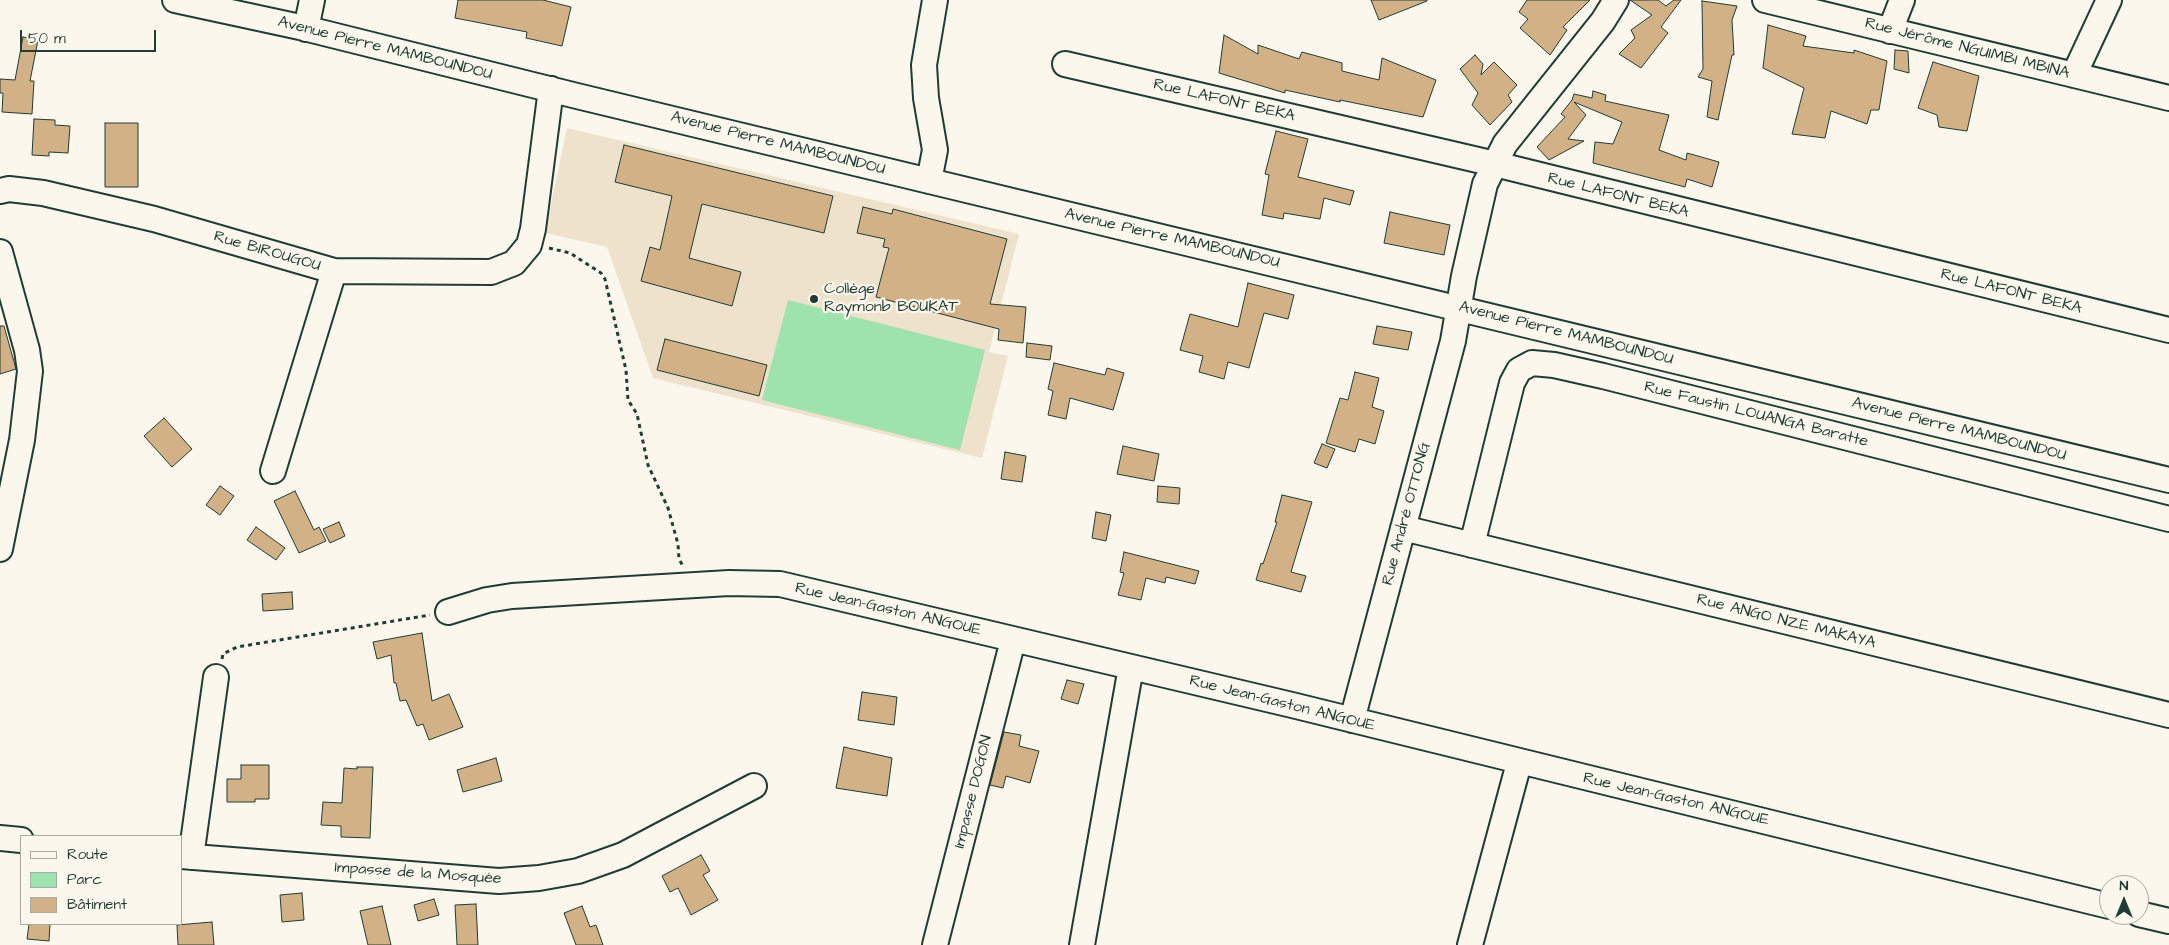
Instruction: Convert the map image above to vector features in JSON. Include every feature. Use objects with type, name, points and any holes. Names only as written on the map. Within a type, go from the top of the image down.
[{"type":"street","name":"Avenue Pierre MAMBOUNDOU","points":[[175,0],[306,29],[551,90],[2169,480]]},
{"type":"street","points":[[306,29],[312,0]]},
{"type":"street","points":[[929,181],[935,150],[926,98],[924,65],[935,0]]},
{"type":"street","name":"Rue André OTTONG","points":[[1352,720],[1453,340],[1464,276],[1485,184],[1506,144],[1603,21],[1616,0]]},
{"type":"street","points":[[1890,31],[1902,0]]},
{"type":"street","points":[[2074,75],[2109,0]]},
{"type":"street","name":"Rue Jérôme NGUIMBI MBINA","points":[[1780,2],[1890,31],[2169,98]]},
{"type":"street","name":"Rue LAFONT BEKA","points":[[1065,64],[1495,164],[2169,330]]},
{"type":"street","points":[[528,245],[534,220],[551,90]]},
{"type":"street","name":"Rue BIROUGOU","points":[[0,191],[43,193],[154,219],[334,271],[491,272],[514,263],[528,245]]},
{"type":"street","points":[[0,252],[27,350],[30,371],[22,440],[0,549]]},
{"type":"street","points":[[273,471],[334,271]]},
{"type":"street","name":"Rue Faustin LOUANGA Baratte","points":[[1472,545],[1512,383],[1519,370],[1532,364],[1554,365],[1603,376],[2169,519]]},
{"type":"street","name":"Rue ANGO NZE MAKAYA","points":[[1403,528],[2169,715]]},
{"type":"street","name":"Rue Jean-Gaston ANGOUE","points":[[448,612],[488,600],[512,596],[729,583],[780,584],[1352,720],[1519,763],[2099,904]]},
{"type":"street","name":"Impasse DOGON","points":[[935,945],[1013,640]]},
{"type":"street","points":[[1082,945],[1131,667]]},
{"type":"street","points":[[186,856],[216,677]]},
{"type":"street","points":[[1470,945],[1519,763]]},
{"type":"street","name":"Impasse de la Mosquée","points":[[186,856],[499,881],[539,878],[578,871],[623,855],[754,786]]},
{"type":"street","points":[[0,838],[20,840]]},
{"type":"street","points":[[2149,917],[2169,922]]},
{"type":"path","points":[[528,245],[570,253],[601,273],[605,279],[626,370],[628,400],[637,414],[648,465],[668,508],[678,544],[679,559],[692,585]]},
{"type":"path","points":[[216,677],[224,654],[237,647],[448,612]]},
{"type":"shaded area","name":"Collège Raymonb BOUKAT","points":[[567,128],[1019,234],[989,352],[1008,356],[982,458],[653,378],[607,247],[545,233]]},
{"type":"green space","points":[[788,300],[985,350],[960,450],[762,400]]},
{"type":"building","points":[[458,0],[543,0],[571,7],[562,46],[526,38],[527,32],[455,18]]},
{"type":"building","points":[[1371,0],[1427,0],[1427,1],[1379,20]]},
{"type":"building","points":[[1527,0],[1590,0],[1563,27],[1567,30],[1550,55],[1520,28],[1528,19],[1519,12]]},
{"type":"building","points":[[1630,0],[1658,0],[1666,6],[1674,0],[1681,0],[1661,27],[1668,33],[1641,68],[1619,54],[1635,38],[1631,30],[1652,15]]},
{"type":"building","points":[[1702,1],[1737,6],[1732,20],[1734,55],[1732,55],[1718,120],[1707,117],[1712,81],[1698,77],[1703,69]]},
{"type":"building","points":[[1768,25],[1806,36],[1803,46],[1854,53],[1854,50],[1887,61],[1879,110],[1871,110],[1867,124],[1831,111],[1825,138],[1792,134],[1804,88],[1763,68]]},
{"type":"building","points":[[1224,35],[1258,54],[1258,45],[1299,59],[1302,52],[1342,63],[1342,71],[1379,80],[1382,58],[1436,80],[1423,117],[1285,90],[1285,93],[1219,73]]},
{"type":"building","points":[[23,37],[38,40],[30,81],[34,81],[32,114],[2,112],[3,93],[0,93],[0,79],[15,80]]},
{"type":"building","points":[[1895,50],[1908,51],[1909,73],[1894,69]]},
{"type":"building","points":[[1475,55],[1483,64],[1481,75],[1494,62],[1517,85],[1508,95],[1512,102],[1490,125],[1472,105],[1478,93],[1460,69]]},
{"type":"building","points":[[1933,62],[1979,76],[1967,131],[1939,127],[1937,115],[1918,108]]},
{"type":"building","points":[[1593,91],[1606,95],[1605,101],[1669,115],[1659,150],[1686,160],[1687,153],[1719,162],[1712,187],[1687,179],[1685,187],[1593,163],[1595,142],[1613,144],[1622,122],[1574,102],[1586,115],[1568,139],[1584,141],[1549,160],[1537,147],[1565,117],[1561,114],[1572,100],[1574,94],[1592,98]]},
{"type":"building","points":[[34,119],[55,120],[55,125],[70,126],[68,153],[49,152],[49,156],[32,155]]},
{"type":"building","points":[[105,123],[138,123],[138,187],[105,187]]},
{"type":"building","points":[[1276,131],[1308,139],[1298,177],[1354,191],[1350,205],[1324,198],[1320,219],[1284,213],[1283,219],[1262,215],[1269,175],[1265,174]]},
{"type":"building","points":[[624,145],[833,196],[824,233],[702,204],[689,258],[741,272],[732,306],[641,281],[650,247],[660,250],[672,196],[615,182]]},
{"type":"building","points":[[863,207],[892,214],[893,209],[1007,239],[990,304],[1026,307],[1023,343],[998,340],[999,329],[876,297],[889,248],[883,247],[885,239],[857,233]]},
{"type":"building","points":[[1390,212],[1450,225],[1444,255],[1384,243]]},
{"type":"building","points":[[1248,283],[1294,295],[1288,319],[1264,313],[1249,368],[1228,362],[1224,379],[1199,372],[1203,356],[1180,350],[1190,314],[1238,327]]},
{"type":"building","points":[[0,326],[4,326],[16,369],[0,374]]},
{"type":"building","points":[[1377,326],[1412,332],[1408,350],[1373,344]]},
{"type":"building","points":[[665,339],[767,365],[759,396],[657,370]]},
{"type":"building","points":[[1027,343],[1052,346],[1050,360],[1026,357]]},
{"type":"building","points":[[1054,363],[1105,375],[1107,368],[1124,373],[1113,410],[1070,398],[1066,419],[1048,415],[1053,391],[1048,389]]},
{"type":"building","points":[[1355,372],[1379,378],[1372,407],[1384,411],[1375,444],[1359,439],[1355,452],[1326,443],[1340,398],[1348,400]]},
{"type":"building","points":[[164,418],[192,449],[172,467],[144,436]]},
{"type":"building","points":[[1322,444],[1335,449],[1327,468],[1314,463]]},
{"type":"building","points":[[1123,446],[1159,454],[1154,481],[1117,474]]},
{"type":"building","points":[[1005,452],[1026,456],[1022,482],[1001,479]]},
{"type":"building","points":[[220,486],[234,496],[220,515],[206,505]]},
{"type":"building","points":[[1158,486],[1180,488],[1179,504],[1157,502]]},
{"type":"building","points":[[295,491],[314,530],[319,527],[326,541],[299,553],[274,501]]},
{"type":"building","points":[[1282,495],[1312,502],[1291,572],[1306,576],[1301,592],[1256,580],[1277,522],[1275,522]]},
{"type":"building","points":[[1096,512],[1111,515],[1106,541],[1092,538]]},
{"type":"building","points":[[339,522],[345,536],[330,543],[323,529]]},
{"type":"building","points":[[256,527],[285,548],[276,560],[247,540]]},
{"type":"building","points":[[1124,552],[1199,571],[1195,584],[1166,577],[1165,583],[1146,578],[1141,600],[1118,595],[1124,573],[1120,572]]},
{"type":"building","points":[[292,592],[293,609],[263,611],[262,594]]},
{"type":"building","points":[[422,633],[432,701],[449,694],[463,727],[429,740],[423,724],[417,726],[406,700],[400,701],[396,683],[394,683],[391,655],[377,659],[373,642]]},
{"type":"building","points":[[1067,680],[1084,684],[1078,704],[1061,699]]},
{"type":"building","points":[[862,692],[897,697],[894,725],[858,720]]},
{"type":"building","points":[[1004,732],[1021,735],[1019,746],[1039,751],[1030,783],[1006,776],[1003,788],[990,785]]},
{"type":"building","points":[[844,747],[892,758],[887,796],[836,788]]},
{"type":"building","points":[[496,758],[502,781],[463,792],[457,770]]},
{"type":"building","points":[[241,765],[269,765],[269,799],[255,799],[255,802],[227,802],[227,779],[241,779]]},
{"type":"building","points":[[357,767],[373,767],[370,838],[341,837],[341,826],[321,825],[323,802],[342,803],[344,768],[357,769]]},
{"type":"building","points":[[701,855],[710,871],[703,875],[718,900],[691,915],[678,888],[670,892],[662,876]]},
{"type":"building","points":[[302,893],[304,920],[282,922],[280,895]]},
{"type":"building","points":[[434,899],[439,915],[418,921],[414,905]]},
{"type":"building","points":[[476,904],[478,945],[457,945],[455,905]]},
{"type":"building","points":[[382,906],[391,945],[368,945],[360,911]]},
{"type":"building","points":[[582,906],[590,927],[596,925],[603,945],[576,945],[564,913]]},
{"type":"building","points":[[212,922],[214,945],[178,945],[177,925]]},
{"type":"building","points":[[29,925],[50,925],[49,941],[27,939]]},
{"type":"place","name":"Collège Raymonb BOUKAT","points":[[814,299]]}]
